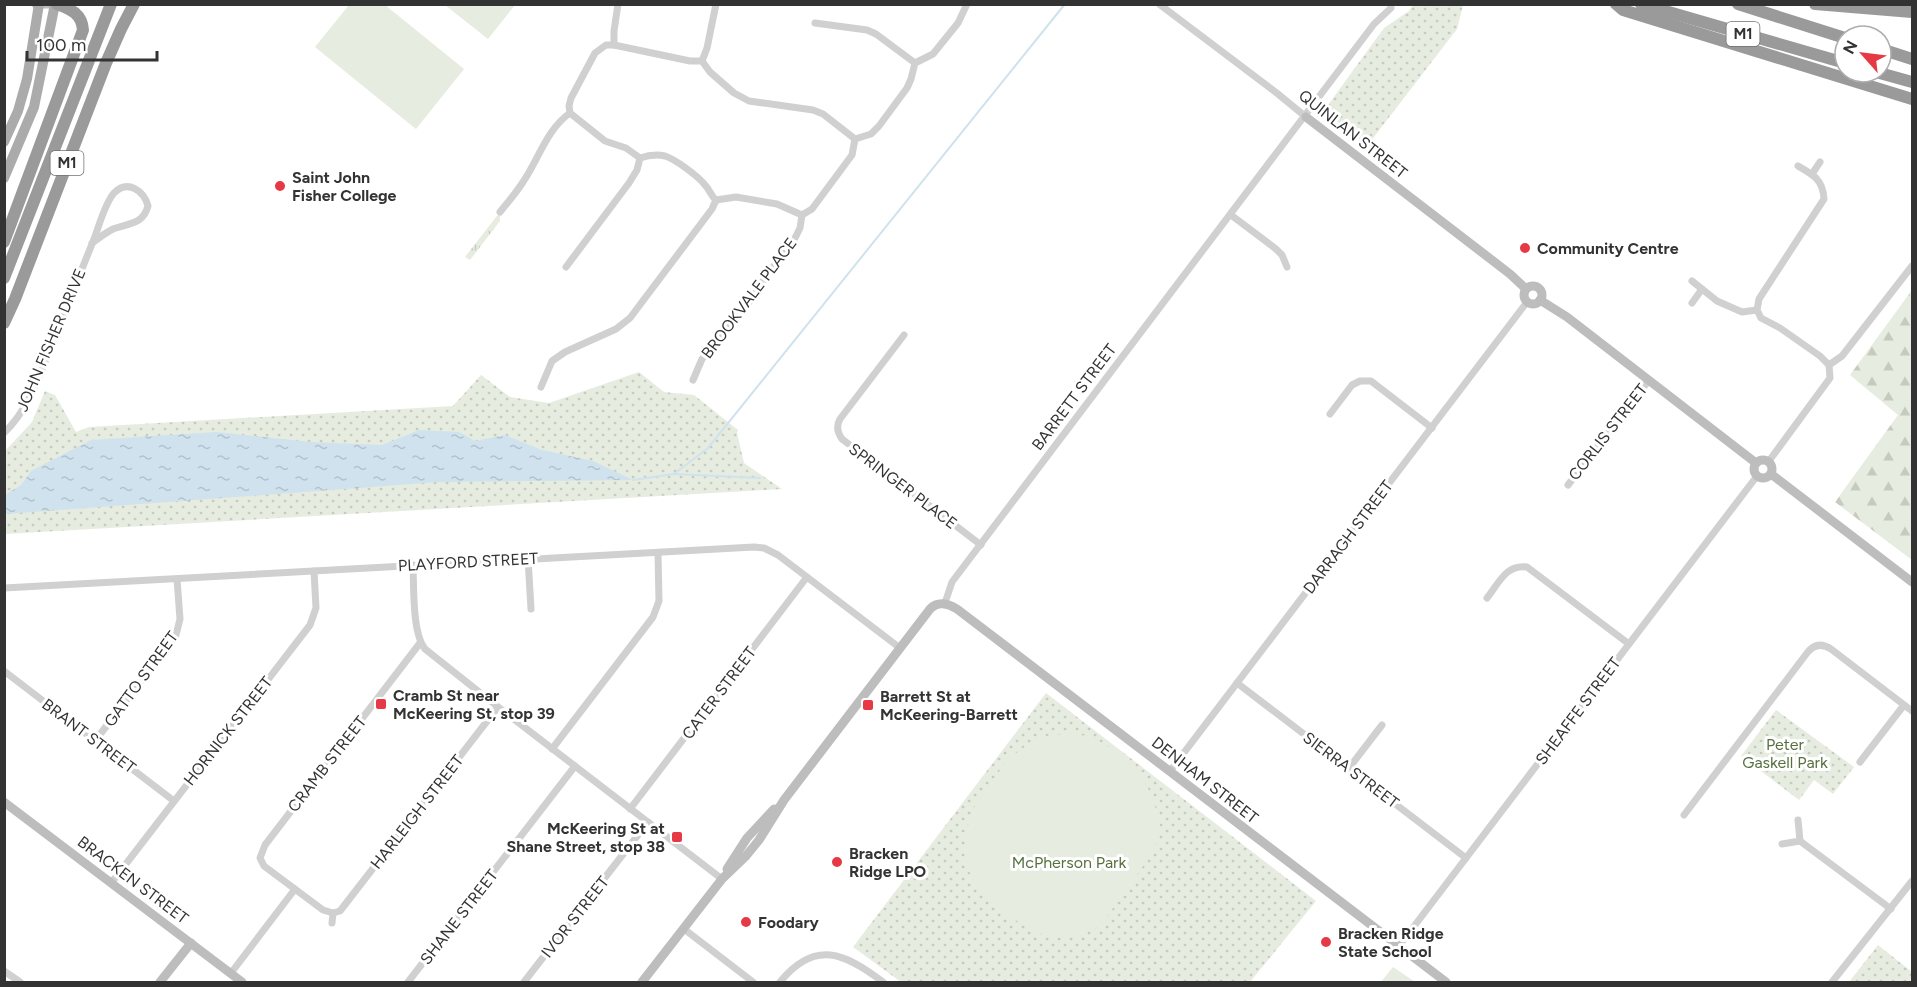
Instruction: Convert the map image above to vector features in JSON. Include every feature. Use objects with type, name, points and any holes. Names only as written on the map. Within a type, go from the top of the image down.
[{"type":"highway","points":[[4,242],[83,30],[80,17],[56,4]]},
{"type":"highway","name":"M1","points":[[4,278],[111,4]]},
{"type":"highway","name":"M1","points":[[4,323],[106,63],[134,4]]},
{"type":"highway","points":[[1616,4],[1623,10],[1912,99]]},
{"type":"highway","name":"M1","points":[[1641,4],[1833,60]]},
{"type":"highway","name":"M1","points":[[1738,4],[1833,34]]},
{"type":"highway","points":[[1815,4],[1912,12]]},
{"type":"highway","points":[[1893,52],[1912,58]]},
{"type":"highway","points":[[1893,77],[1912,82]]},
{"type":"main road","points":[[4,178],[34,107],[56,4]]},
{"type":"main road","points":[[4,142],[18,111],[27,79],[38,5]]},
{"type":"street","points":[[38,5],[48,4]]},
{"type":"street","points":[[614,45],[618,4]]},
{"type":"street","points":[[702,61],[716,4]]},
{"type":"street","points":[[855,139],[871,134],[879,126],[907,88],[915,63],[933,54],[958,23],[967,4]]},
{"type":"street","name":"QUINLAN STREET","points":[[1159,4],[1278,94],[1526,289]]},
{"type":"street","name":"BARRETT STREET","points":[[945,603],[952,582],[1306,117],[1374,24],[1391,8]]},
{"type":"street","points":[[815,23],[867,30],[876,34],[915,63]]},
{"type":"street","points":[[640,158],[626,148],[605,141],[570,113],[570,98],[595,53],[606,45],[614,45],[690,61],[702,61]]},
{"type":"street","points":[[702,61],[710,72],[734,93],[749,101],[813,110],[823,114],[855,139]]},
{"type":"street","points":[[500,212],[523,183],[551,132],[570,113]]},
{"type":"street","points":[[716,201],[736,197],[777,204],[802,214],[812,209],[852,155],[855,139]]},
{"type":"street","points":[[640,158],[651,155],[665,156],[674,161],[707,186],[710,195],[716,201]]},
{"type":"street","points":[[566,267],[629,183],[637,170],[640,158]]},
{"type":"street","points":[[1812,174],[1820,162]]},
{"type":"street","points":[[1769,461],[1830,378],[1829,365],[1820,356],[1780,328],[1761,318],[1757,310],[1760,299],[1824,199],[1823,186],[1812,174],[1798,166]]},
{"type":"street","name":"JOHN FISHER DRIVE","points":[[4,434],[26,408],[92,243],[113,194],[124,187],[131,187],[143,194],[148,206],[142,219],[112,230],[92,243]]},
{"type":"street","points":[[541,387],[552,361],[565,352],[616,329],[630,318],[716,201]]},
{"type":"street","name":"BROOKVALE PLACE","points":[[693,380],[702,359],[744,310],[767,274],[794,240],[800,228],[802,214]]},
{"type":"street","points":[[1231,215],[1276,249],[1282,255],[1287,267]]},
{"type":"street","points":[[1829,365],[1842,356],[1912,266]]},
{"type":"street","points":[[1692,281],[1717,301],[1742,312],[1757,310]]},
{"type":"street","points":[[1534,286],[1539,289],[1540,300],[1534,304],[1527,302],[1524,297],[1526,289],[1534,286]]},
{"type":"street","points":[[1692,303],[1702,290]]},
{"type":"street","points":[[1540,300],[1560,312],[1756,463]]},
{"type":"street","name":"DARRAGH STREET","points":[[1170,771],[1527,302]]},
{"type":"street","name":"SPRINGER PLACE","points":[[904,334],[840,419],[837,429],[839,435],[981,545]]},
{"type":"street","points":[[1330,414],[1352,385],[1366,380],[1376,385],[1432,428]]},
{"type":"street","name":"CORLIS STREET","points":[[1568,485],[1649,380]]},
{"type":"street","points":[[1764,459],[1769,461],[1773,469],[1771,474],[1763,478],[1757,476],[1754,468],[1756,463],[1764,459]]},
{"type":"street","points":[[1771,474],[1912,582]]},
{"type":"street","name":"SHEAFFE STREET","points":[[1398,946],[1757,476]]},
{"type":"street","name":"PLAYFORD STREET","points":[[4,588],[754,547],[764,548],[778,555],[900,648]]},
{"type":"street","points":[[552,748],[653,617],[659,601],[657,553]]},
{"type":"street","points":[[528,558],[531,609]]},
{"type":"street","points":[[413,565],[417,632],[420,643],[498,707],[722,879]]},
{"type":"street","points":[[1487,598],[1507,572],[1520,566],[1527,567],[1629,644]]},
{"type":"street","name":"HORNICK STREET","points":[[112,882],[310,625],[316,608],[314,571]]},
{"type":"street","name":"CATER STREET","points":[[630,809],[807,577]]},
{"type":"street","name":"GATTO STREET","points":[[95,741],[176,635],[180,619],[177,579]]},
{"type":"street","points":[[642,982],[722,879],[759,840],[784,800],[930,609],[945,603]]},
{"type":"street","name":"DENHAM STREET","points":[[945,603],[957,609],[1446,982]]},
{"type":"street","name":"CRAMB STREET","points":[[260,858],[265,845],[420,643]]},
{"type":"street","points":[[1684,815],[1807,653],[1816,645],[1832,649],[1912,711]]},
{"type":"street","name":"BRANT STREET","points":[[4,671],[174,801]]},
{"type":"street","name":"SIERRA STREET","points":[[1237,683],[1466,858]]},
{"type":"street","points":[[1860,762],[1904,705]]},
{"type":"street","name":"HARLEIGH STREET","points":[[333,913],[340,911],[498,707]]},
{"type":"street","points":[[1349,768],[1382,725]]},
{"type":"street","name":"SHANE STREET","points":[[408,982],[575,766]]},
{"type":"street","name":"BRACKEN STREET","points":[[5,802],[242,982]]},
{"type":"street","points":[[1798,820],[1800,841]]},
{"type":"street","name":"IVOR STREET","points":[[524,982],[648,822]]},
{"type":"street","points":[[1782,844],[1800,841],[1891,909]]},
{"type":"street","points":[[251,858],[260,858],[264,866],[318,908],[333,913],[332,923]]},
{"type":"street","points":[[1832,982],[1912,881]]},
{"type":"street","points":[[231,973],[295,889]]},
{"type":"street","points":[[684,929],[753,982]]},
{"type":"street","points":[[160,982],[191,943]]},
{"type":"street","points":[[780,982],[802,961],[826,955],[850,959],[883,982]]},
{"type":"street","points":[[4,971],[20,982]]},
{"type":"green space","points":[[349,5],[385,5],[464,69],[416,129],[315,47]]},
{"type":"green space","points":[[445,5],[515,5],[488,39]]},
{"type":"green space","points":[[1413,5],[1463,5],[1457,29],[1367,146],[1329,115],[1328,105],[1384,28],[1409,11]]},
{"type":"green space","points":[[500,212],[500,221],[470,260],[465,257]]},
{"type":"green space","points":[[1912,290],[1912,560],[1835,502],[1898,415],[1850,375]]},
{"type":"green space","points":[[639,372],[664,392],[694,395],[738,430],[744,463],[782,489],[5,534],[5,451],[32,422],[45,391],[55,395],[76,432],[89,427],[453,406],[481,375],[510,397],[549,403]]},
{"type":"green space","name":"McPherson Park","points":[[1046,693],[1316,901],[1250,982],[901,982],[853,947]]},
{"type":"green space","name":"Peter Gaskell Park","points":[[1776,710],[1854,767],[1833,794],[1814,780],[1799,800],[1741,756]]},
{"type":"green space","points":[[1070,733],[1092,737],[1119,753],[1141,776],[1151,794],[1160,822],[1158,839],[1151,855],[1101,925],[1077,937],[1060,938],[1037,933],[1007,915],[985,898],[968,870],[965,834],[975,805],[1008,759],[1038,737]]},
{"type":"green space","points":[[1878,945],[1912,972],[1912,982],[1849,982]]},
{"type":"green space","points":[[1393,967],[1415,982],[1381,982]]},
{"type":"water","points":[[419,430],[459,432],[475,441],[505,435],[542,450],[593,461],[633,480],[439,482],[5,514],[5,495],[21,485],[31,471],[91,440],[216,432],[311,442],[382,445]]},
{"type":"waterway","points":[[674,474],[708,448],[1065,4]]},
{"type":"waterway","points":[[633,480],[674,474],[760,478]]},
{"type":"place","name":"Saint John Fisher College","points":[[280,186]]},
{"type":"place","name":"Community Centre","points":[[1525,248]]},
{"type":"place","name":"Cramb St near McKeering St, stop 39","points":[[381,704]]},
{"type":"place","name":"Barrett St at McKeering-Barrett","points":[[868,705]]},
{"type":"place","name":"McKeering St at Shane Street, stop 38","points":[[677,837]]},
{"type":"place","name":"Bracken Ridge LPO","points":[[837,862]]},
{"type":"place","name":"Foodary","points":[[746,922]]},
{"type":"place","name":"Bracken Ridge State School","points":[[1326,942]]}]
